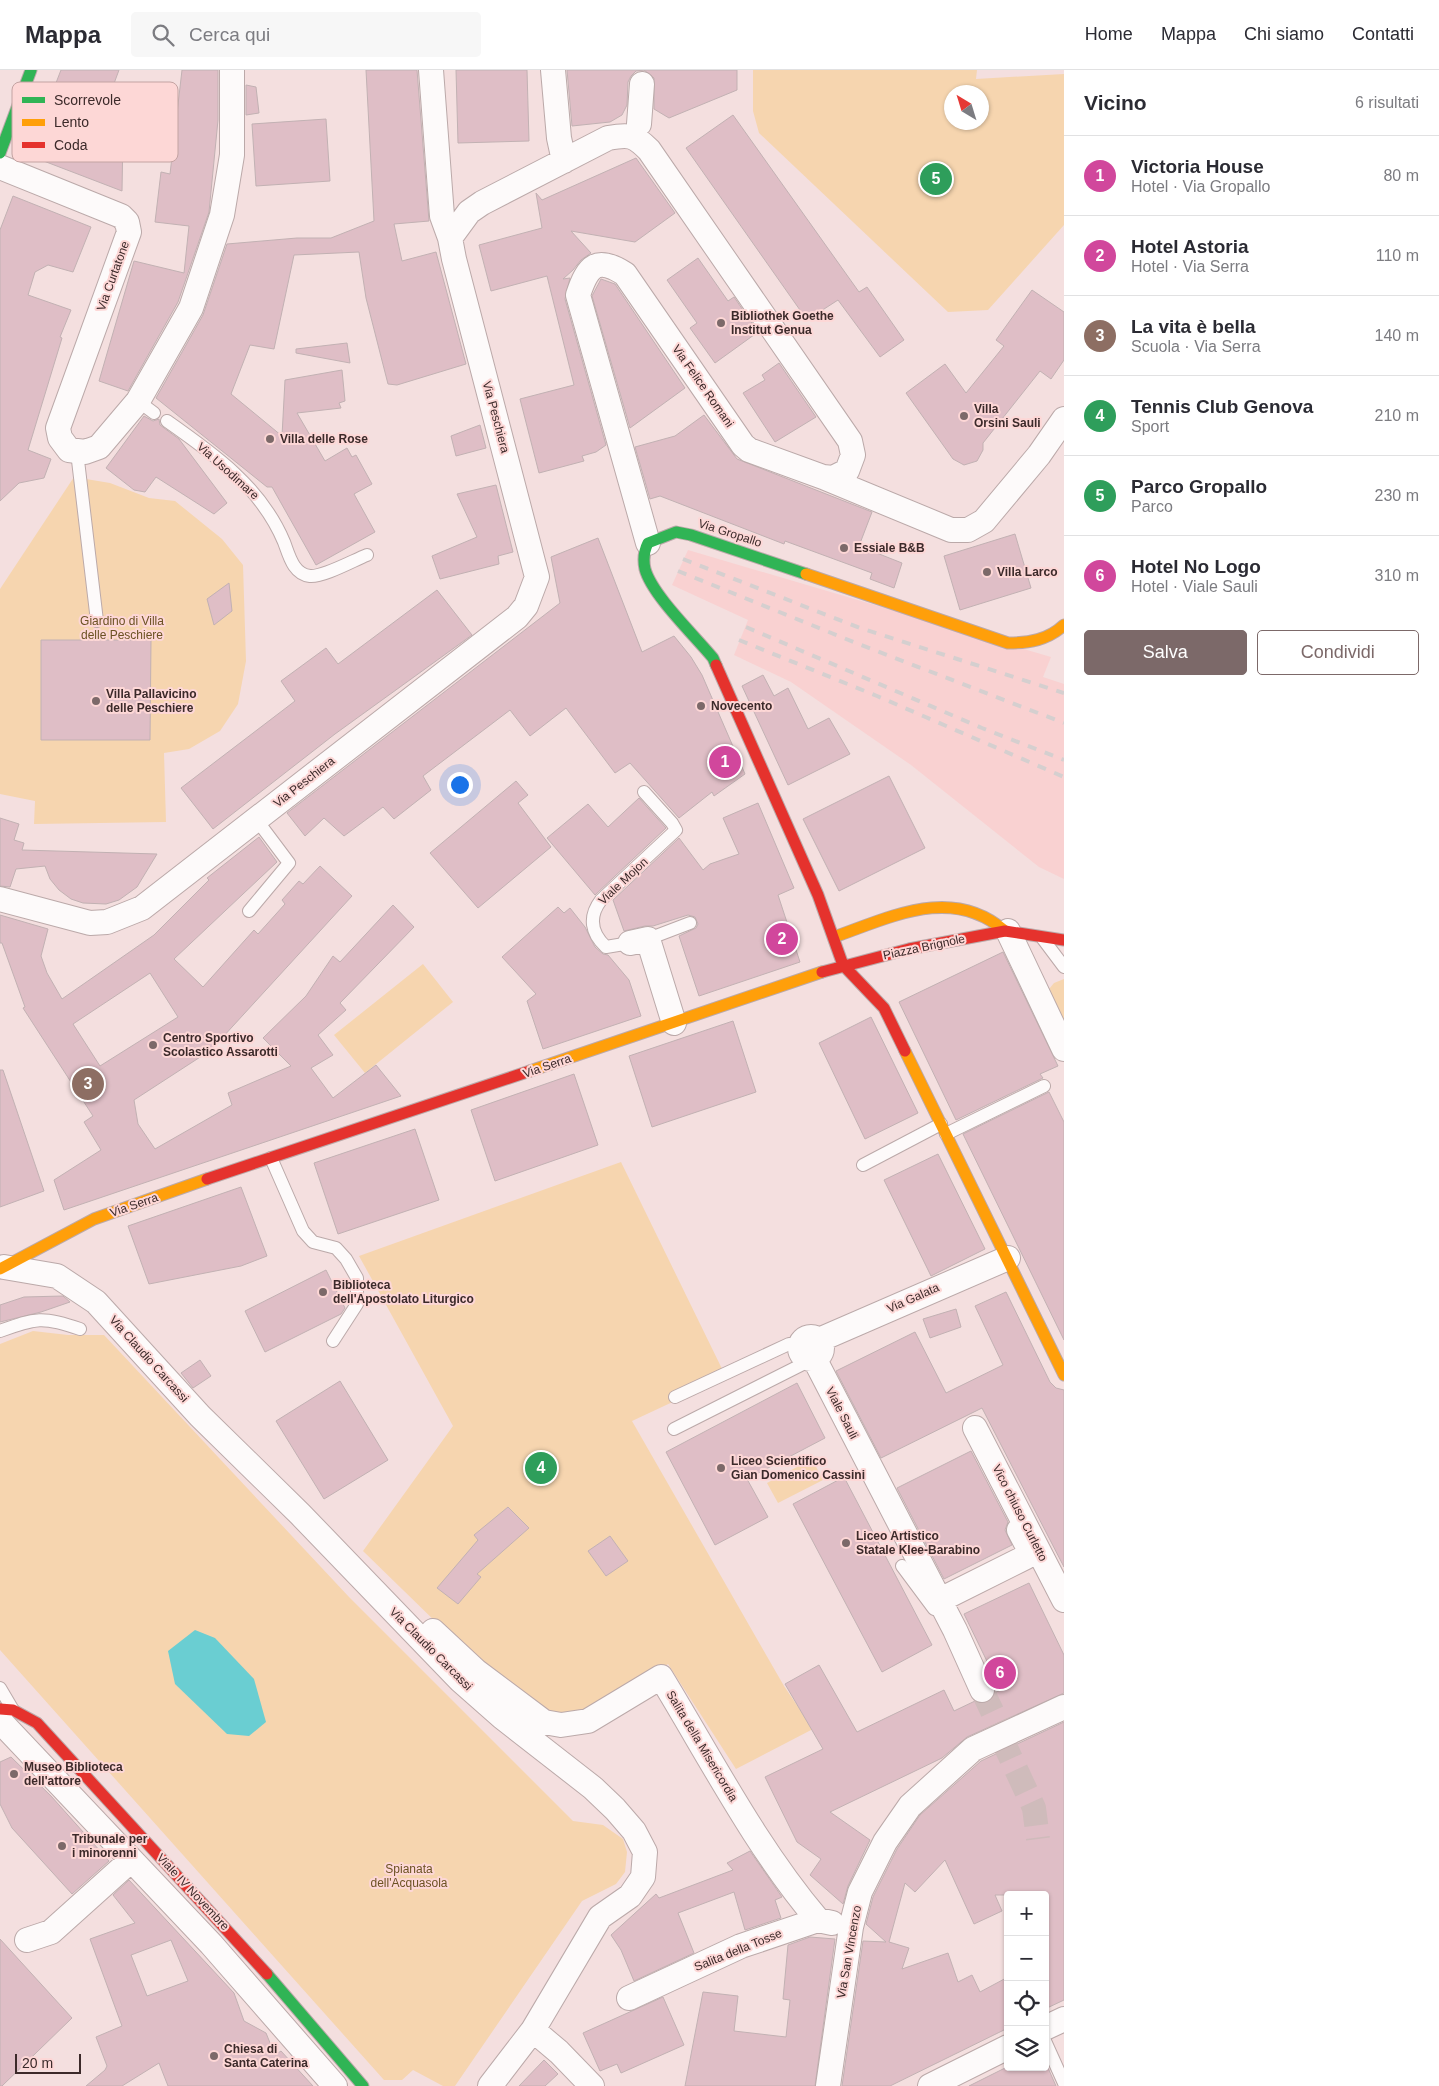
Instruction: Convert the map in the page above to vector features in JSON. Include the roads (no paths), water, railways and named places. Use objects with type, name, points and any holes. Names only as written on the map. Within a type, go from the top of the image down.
[{"type":"street","points":[[27,82],[31,70]]},
{"type":"street","points":[[77,452],[85,452],[99,447],[146,407],[191,308],[222,215],[232,155],[232,70]]},
{"type":"street","name":"Via Peschiera","points":[[0,899],[90,923],[107,922],[142,908],[517,617],[526,606],[537,577],[450,238],[442,216],[432,70]]},
{"type":"street","points":[[554,70],[559,138],[564,161]]},
{"type":"street","points":[[639,124],[642,84]]},
{"type":"street","points":[[0,153],[12,121]]},
{"type":"street","points":[[450,238],[469,212],[482,203],[608,138],[624,135],[636,137],[649,150],[850,441],[854,455],[847,471],[833,478],[823,477]]},
{"type":"street","name":"Via Curtatone","points":[[0,167],[118,214],[124,218],[128,227],[129,232],[60,419],[58,428],[60,438],[69,450],[77,452]]},
{"type":"street","name":"Via Felice Romani","points":[[648,543],[578,295],[584,279],[592,268],[602,264],[610,265],[625,274],[743,445],[772,460],[823,477],[951,530],[968,530],[984,521],[1003,501],[1064,419]]},
{"type":"street","name":"Via Gropallo","points":[[648,543],[676,532],[691,535],[1008,643],[1028,643],[1046,638],[1064,624]]},
{"type":"street","points":[[648,543],[644,551],[645,569],[655,589],[713,658],[818,895],[843,965],[884,1008],[1064,1375]]},
{"type":"street","name":"Piazza Brignole","points":[[834,938],[924,907],[955,907],[984,915],[1007,931],[1064,1049]]},
{"type":"street","name":"Piazza Brignole","points":[[870,935],[883,921]]},
{"type":"street","name":"Piazza Brignole","points":[[824,972],[843,965],[1007,931],[1040,934],[1064,940]]},
{"type":"street","points":[[639,941],[674,1023]]},
{"type":"street","name":"Piazza Brignole","points":[[843,965],[858,948]]},
{"type":"street","name":"Via Serra","points":[[2,1268],[94,1219],[824,972]]},
{"type":"street","name":"Via Galata","points":[[810,1350],[1008,1258]]},
{"type":"street","name":"Via Claudio Carcassi","points":[[2,1268],[57,1276],[96,1302],[200,1416],[300,1514],[460,1680],[502,1717],[593,1788],[615,1808],[634,1831],[645,1852],[643,1877],[630,1896],[600,1917],[533,2030],[490,2086]]},
{"type":"street","name":"Viale Sauli","points":[[810,1350],[940,1600],[982,1690]]},
{"type":"street","name":"Vico chiuso Curletto","points":[[975,1428],[1064,1600]]},
{"type":"street","points":[[940,1600],[1028,1554],[1029,1549],[995,1480],[1002,1477]]},
{"type":"street","name":"Salita della Misericordia","points":[[404,1609],[427,1625],[476,1671],[544,1722],[561,1725],[588,1721],[661,1677],[762,1845],[798,1897],[818,1920]]},
{"type":"street","name":"Via San Vincenzo","points":[[828,2086],[851,1927],[860,1892],[885,1842],[910,1806],[973,1750],[1002,1731],[1064,1707]]},
{"type":"street","name":"Viale IV Novembre","points":[[0,1709],[7,1715],[44,1766],[130,1861],[210,1944],[335,2086]]},
{"type":"street","name":"Viale IV Novembre","points":[[7,1715],[37,1723],[312,2024],[363,2086]]},
{"type":"street","points":[[27,1940],[51,1932],[130,1861]]},
{"type":"street","points":[[818,1920],[851,1927]]},
{"type":"street","name":"Salita della Tosse","points":[[628,1998],[741,1946],[818,1920]]},
{"type":"street","points":[[1049,2026],[1064,2019]]},
{"type":"street","points":[[533,2030],[559,2052],[592,2086]]},
{"type":"street","points":[[930,2086],[957,2080],[1004,2050]]},
{"type":"lane","name":"Via Usodimare","points":[[167,421],[198,443],[255,492],[266,506],[295,569],[310,576],[326,572],[367,555]]},
{"type":"lane","points":[[77,452],[97,621]]},
{"type":"lane","name":"Viale Mojon","points":[[639,941],[606,947],[596,938],[592,923],[594,910],[601,900],[676,830],[672,822],[644,792]]},
{"type":"lane","points":[[248,912],[289,863],[256,819]]},
{"type":"lane","points":[[639,941],[690,923]]},
{"type":"lane","points":[[1040,934],[1064,967]]},
{"type":"lane","points":[[862,1165],[1044,1086]]},
{"type":"lane","points":[[271,1158],[303,1231],[313,1242],[336,1248],[346,1259],[357,1278],[357,1304],[333,1341]]},
{"type":"lane","points":[[0,1331],[33,1319],[58,1321],[80,1329]]},
{"type":"lane","points":[[674,1429],[801,1365],[810,1350],[790,1344],[675,1397]]},
{"type":"lane","points":[[902,1566],[938,1616],[955,1630]]},
{"type":"lane","name":"Viale IV Novembre","points":[[0,1688],[7,1715]]},
{"type":"lane","points":[[1049,2049],[1064,2083]]},
{"type":"water","points":[[195,1630],[215,1638],[254,1679],[266,1722],[249,1736],[227,1734],[175,1684],[168,1651]]},
{"type":"tunnel","points":[[982,1690],[999,1726]]},
{"type":"tunnel","points":[[1001,1737],[1034,1808],[1038,1839]]},
{"type":"railway","points":[[683,559],[860,628],[1064,693]]},
{"type":"railway","points":[[678,571],[856,643],[1064,723]]},
{"type":"railway","points":[[746,627],[982,728],[1064,760]]},
{"type":"railway","points":[[739,640],[877,696],[1064,777]]},
{"type":"place","name":"Parco Gropallo","points":[[936,179]]},
{"type":"place","name":"Bibliothek Goethe Institut Genua","points":[[721,323]]},
{"type":"place","name":"Villa Orsini Sauli","points":[[964,416]]},
{"type":"place","name":"Villa delle Rose","points":[[270,439]]},
{"type":"place","name":"Essiale B&B","points":[[844,548]]},
{"type":"place","name":"Villa Larco","points":[[987,572]]},
{"type":"place","name":"Villa Pallavicino delle Peschiere","points":[[96,701]]},
{"type":"place","name":"Novecento","points":[[701,706]]},
{"type":"place","name":"Victoria House","points":[[725,762]]},
{"type":"place","name":"Hotel Astoria","points":[[782,939]]},
{"type":"place","name":"Centro Sportivo Scolastico Assarotti","points":[[153,1045]]},
{"type":"place","name":"La vita è bella","points":[[88,1084]]},
{"type":"place","name":"Biblioteca dell'Apostolato Liturgico","points":[[323,1292]]},
{"type":"place","name":"Tennis Club Genova","points":[[541,1468]]},
{"type":"place","name":"Liceo Scientifico Gian Domenico Cassini","points":[[721,1468]]},
{"type":"place","name":"Liceo Artistico Statale Klee-Barabino","points":[[846,1543]]},
{"type":"place","name":"Hotel No Logo","points":[[1000,1673]]},
{"type":"place","name":"Museo Biblioteca dell'attore","points":[[14,1774]]},
{"type":"place","name":"Tribunale per i minorenni","points":[[62,1846]]},
{"type":"place","name":"Chiesa di Santa Caterina","points":[[214,2056]]},
{"type":"park label","name":"Giardino di Villa delle Peschiere","points":[[122,628]]},
{"type":"park label","name":"Spianata dell'Acquasola","points":[[409,1876]]}]
